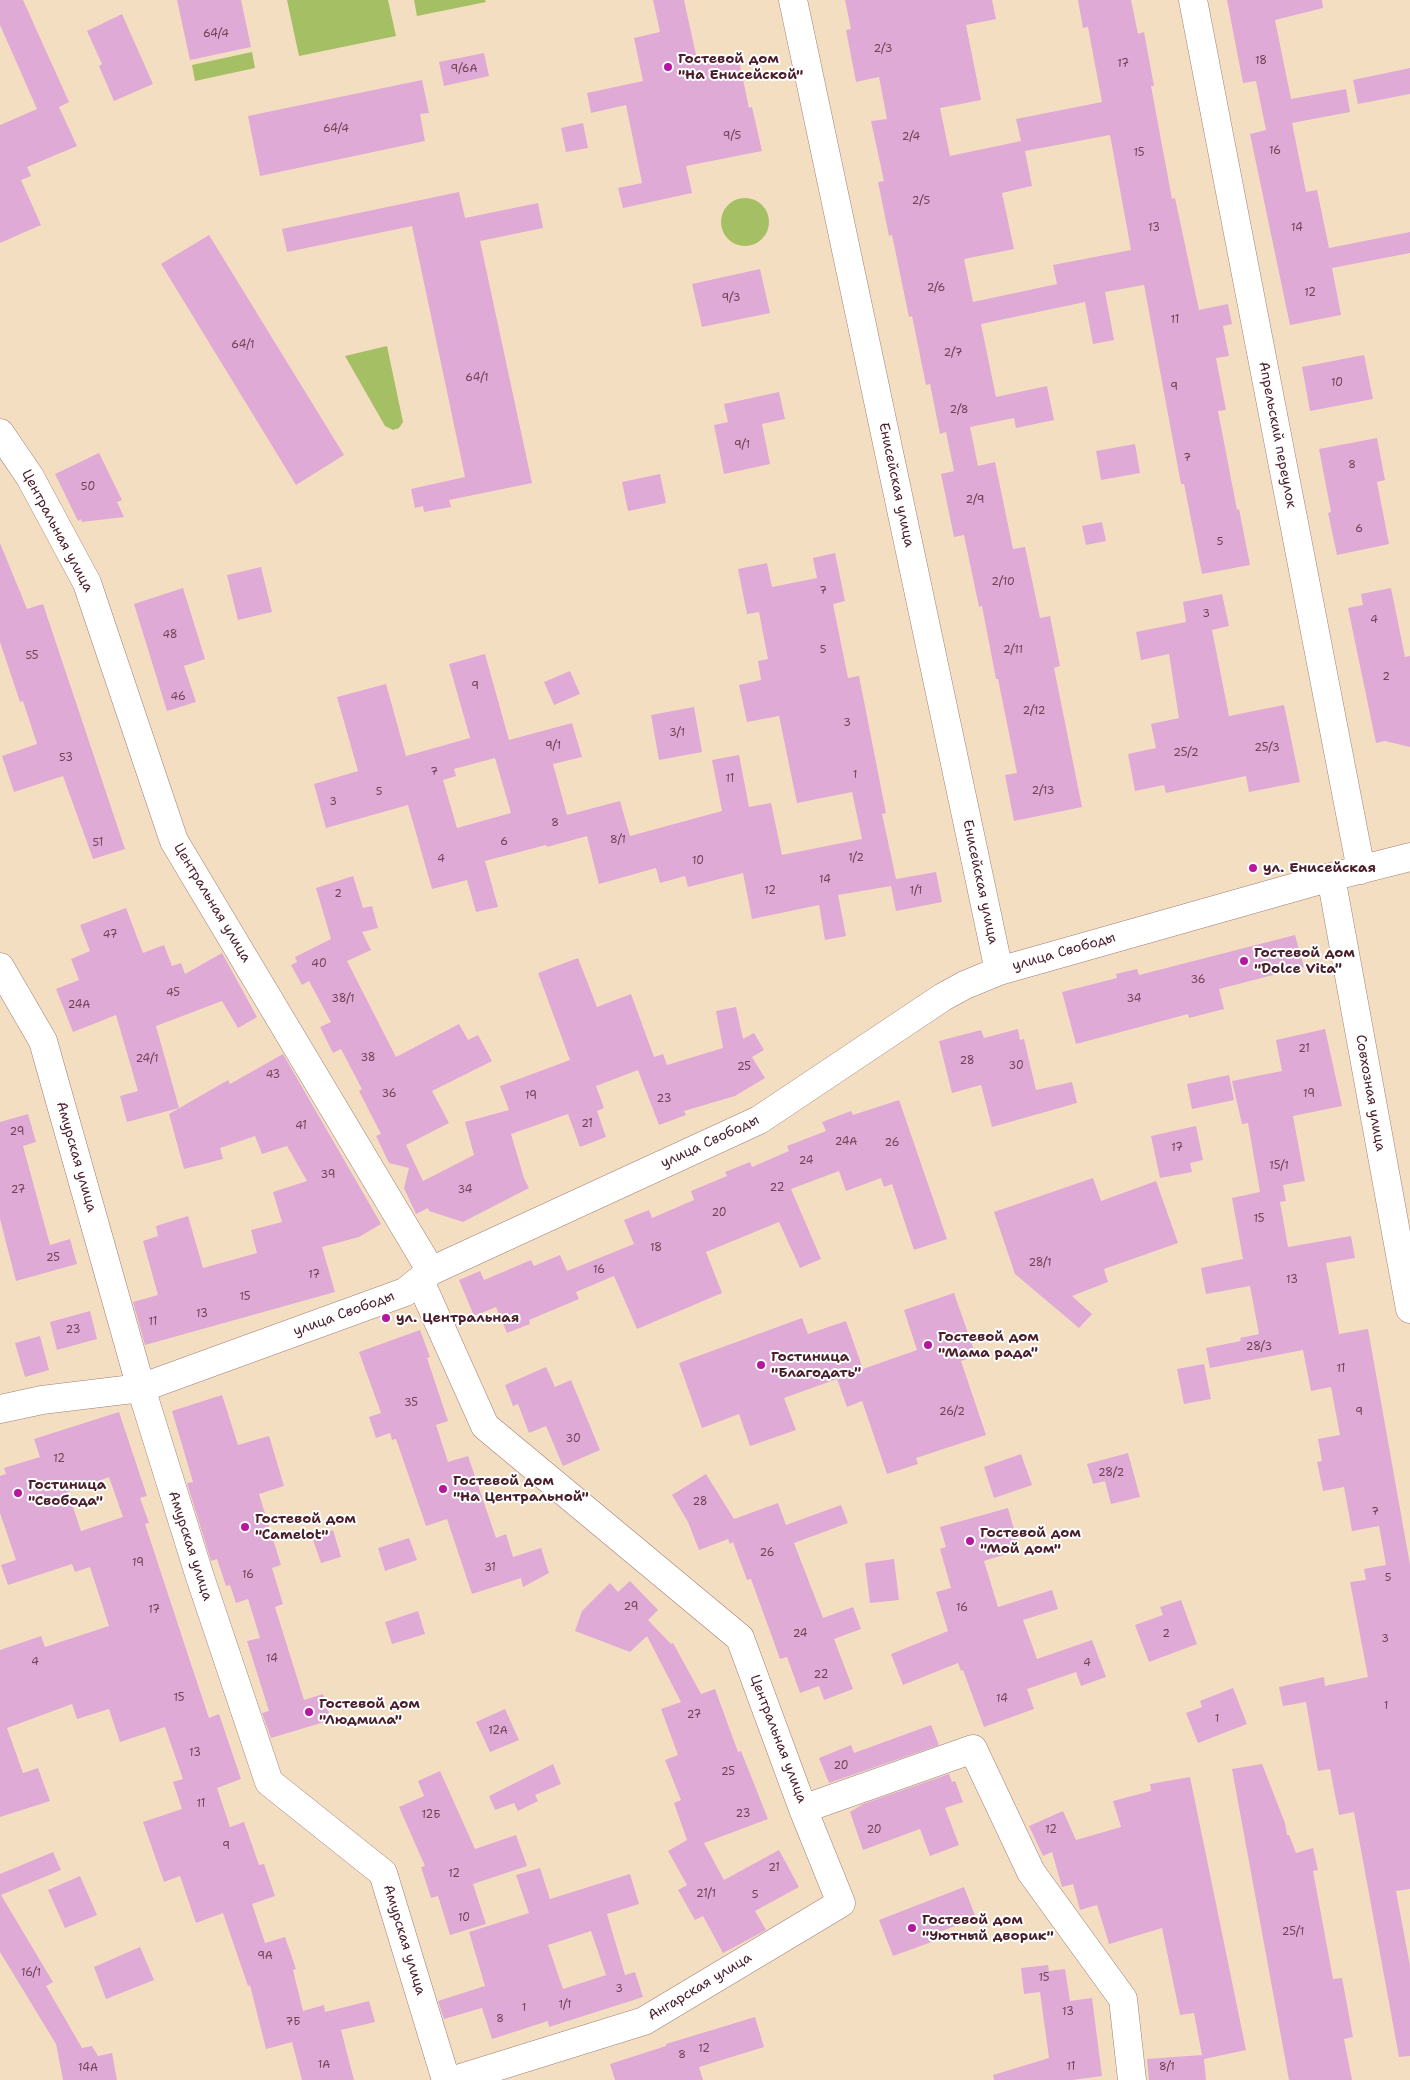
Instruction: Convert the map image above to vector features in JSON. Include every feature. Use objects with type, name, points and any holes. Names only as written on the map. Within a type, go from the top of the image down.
[{"type":"street","name":"Енисейская улица","points":[[793,0],[999,971]]},
{"type":"street","name":"Апрельский переулок","points":[[1193,0],[1361,870]]},
{"type":"street","name":"Центральная улица","points":[[0,433],[30,477],[87,583],[174,841],[425,1276],[485,1426],[740,1638],[803,1809],[973,1749],[1030,1872],[1123,1999],[1132,2080]]},
{"type":"street","name":"улица Свободы","points":[[0,1409],[42,1400],[141,1388],[405,1292],[425,1276],[759,1120],[943,997],[965,985],[999,971],[1331,877],[1410,857]]},
{"type":"street","name":"Совхозная улица","points":[[1331,877],[1410,1309]]},
{"type":"street","name":"Амурская улица","points":[[0,967],[43,1041],[141,1388],[199,1574],[269,1782],[383,1873],[446,2080]]},
{"type":"street","name":"Ангарская улица","points":[[454,2080],[644,2021],[840,1903],[803,1809]]},
{"type":"green space","points":[[287,0],[388,0],[396,36],[299,56]]},
{"type":"green space","points":[[414,0],[485,0],[486,2],[417,16]]},
{"type":"green space","points":[[252,52],[255,68],[195,81],[192,65]]},
{"type":"green space","points":[[745,198],[754,200],[762,205],[767,213],[769,222],[767,231],[762,239],[754,244],[745,246],[736,244],[728,239],[723,231],[721,222],[723,213],[728,205],[736,200]]},
{"type":"green space","points":[[387,346],[403,422],[399,428],[393,430],[385,426],[345,356]]},
{"type":"building","points":[[0,0],[23,0],[69,102],[59,107],[77,146],[27,167],[31,176],[21,180],[41,225],[0,243],[0,125],[37,109],[0,25]]},
{"type":"building","points":[[177,0],[241,0],[251,47],[190,60]]},
{"type":"building","points":[[653,0],[684,0],[698,64],[738,56],[749,108],[752,107],[762,151],[686,166],[692,193],[623,208],[618,188],[642,183],[626,105],[591,113],[587,93],[643,81],[634,38],[660,32]]},
{"type":"building","points":[[845,0],[992,0],[996,19],[966,25],[981,100],[940,108],[950,156],[1021,141],[1016,119],[1102,102],[1088,27],[1083,28],[1078,0],[1131,0],[1138,34],[1144,32],[1154,86],[1151,86],[1172,199],[1175,198],[1199,310],[1228,304],[1232,324],[1223,326],[1229,356],[1216,358],[1226,410],[1218,411],[1237,510],[1239,509],[1250,565],[1202,574],[1184,484],[1181,484],[1144,285],[1105,292],[1114,340],[1093,344],[1085,302],[981,324],[996,397],[1047,386],[1054,420],[1016,428],[1014,418],[970,427],[978,466],[995,462],[1013,549],[1025,547],[1040,618],[1050,616],[1060,666],[1054,668],[1082,807],[1014,821],[1005,775],[1017,773],[998,679],[996,679],[982,606],[979,607],[964,535],[954,537],[941,474],[954,471],[946,432],[940,434],[930,384],[926,385],[912,316],[909,317],[892,235],[889,236],[878,182],[884,181],[871,121],[887,119],[879,77],[856,82],[846,30],[851,29]],"holes":[[[1110,135],[1131,250],[1053,265],[1057,284],[973,302],[964,259],[1014,249],[1002,193],[1032,186],[1025,151]]]},
{"type":"building","points":[[1227,0],[1322,0],[1323,8],[1275,20],[1291,99],[1346,89],[1350,112],[1292,123],[1306,192],[1317,190],[1329,248],[1410,232],[1410,253],[1332,268],[1341,315],[1290,325],[1250,134],[1266,130],[1256,81],[1243,83]]},
{"type":"building","points":[[122,14],[153,84],[114,101],[99,66],[102,64],[87,31]]},
{"type":"building","points":[[484,53],[489,76],[444,86],[439,62]]},
{"type":"building","points":[[1410,68],[1410,94],[1358,104],[1353,80]]},
{"type":"building","points":[[422,80],[429,113],[420,114],[425,141],[260,176],[248,116]]},
{"type":"building","points":[[583,123],[588,148],[566,152],[561,128]]},
{"type":"building","points":[[459,192],[465,218],[538,203],[543,228],[480,241],[532,483],[449,500],[451,507],[424,512],[423,506],[415,508],[411,489],[465,477],[412,226],[287,252],[282,229]]},
{"type":"building","points":[[209,235],[344,455],[296,485],[161,264]]},
{"type":"building","points":[[760,269],[770,313],[702,327],[692,284]]},
{"type":"building","points":[[1364,355],[1373,399],[1310,411],[1302,367]]},
{"type":"building","points":[[779,392],[785,419],[762,424],[770,464],[724,474],[714,425],[728,422],[724,404]]},
{"type":"building","points":[[1377,438],[1385,480],[1377,482],[1389,544],[1337,555],[1328,513],[1331,512],[1319,449]]},
{"type":"building","points":[[1135,444],[1140,473],[1101,480],[1096,451]]},
{"type":"building","points":[[99,453],[122,500],[117,502],[124,517],[82,522],[81,519],[78,521],[55,474]]},
{"type":"building","points":[[660,474],[666,503],[628,511],[622,482]]},
{"type":"building","points":[[1102,522],[1106,541],[1086,545],[1082,526]]},
{"type":"building","points":[[0,543],[27,609],[43,604],[125,849],[93,859],[63,776],[14,792],[2,756],[37,744],[23,701],[20,702],[0,642]]},
{"type":"building","points":[[835,553],[845,601],[833,604],[848,678],[859,676],[886,813],[882,814],[896,879],[936,872],[942,902],[896,911],[891,886],[838,895],[846,936],[825,940],[819,905],[752,919],[743,873],[688,887],[685,876],[660,883],[656,868],[599,884],[587,836],[485,861],[498,907],[476,912],[467,880],[432,889],[408,805],[326,828],[314,784],[358,771],[337,697],[386,684],[406,756],[470,738],[449,664],[485,654],[509,740],[572,723],[582,757],[553,764],[567,815],[620,801],[630,836],[722,811],[712,760],[739,755],[749,807],[771,803],[782,855],[862,839],[852,792],[797,803],[779,716],[747,722],[739,685],[761,680],[758,661],[768,659],[759,612],[747,614],[738,569],[767,563],[772,587],[817,578],[813,558]],"holes":[[[495,758],[511,813],[457,828],[443,780],[456,776],[454,769]]]},
{"type":"building","points":[[261,567],[272,612],[238,620],[227,575]]},
{"type":"building","points":[[183,588],[205,659],[184,666],[196,702],[167,711],[134,604]]},
{"type":"building","points":[[1391,588],[1405,657],[1410,656],[1410,747],[1385,741],[1376,743],[1348,608],[1363,605],[1361,594]]},
{"type":"building","points":[[1222,594],[1229,626],[1212,630],[1229,716],[1284,705],[1300,782],[1249,792],[1246,776],[1166,793],[1164,785],[1135,791],[1128,754],[1156,748],[1151,724],[1179,718],[1169,654],[1141,660],[1136,632],[1186,622],[1183,602]]},
{"type":"building","points":[[570,671],[580,694],[554,705],[544,682]]},
{"type":"building","points":[[694,707],[702,752],[659,760],[651,715]]},
{"type":"building","points":[[353,876],[363,908],[372,906],[378,928],[362,932],[371,950],[347,961],[396,1057],[459,1024],[468,1040],[478,1035],[492,1061],[432,1091],[449,1123],[406,1145],[423,1181],[474,1155],[465,1122],[509,1110],[500,1086],[570,1060],[538,973],[578,958],[597,1007],[631,994],[654,1057],[663,1054],[667,1065],[723,1048],[716,1011],[736,1007],[743,1039],[754,1033],[764,1050],[752,1057],[765,1078],[735,1096],[684,1111],[686,1115],[659,1125],[638,1070],[596,1086],[604,1108],[597,1111],[606,1137],[580,1147],[568,1114],[511,1134],[524,1178],[529,1188],[463,1222],[429,1211],[428,1208],[416,1214],[404,1188],[409,1168],[389,1163],[376,1136],[381,1134],[359,1091],[362,1089],[341,1049],[333,1053],[320,1027],[331,1022],[309,981],[302,985],[291,965],[297,962],[295,957],[331,939],[316,888]]},
{"type":"building","points":[[126,908],[143,953],[164,945],[172,966],[181,963],[185,974],[222,953],[257,1017],[238,1028],[222,1001],[156,1026],[179,1108],[127,1122],[120,1096],[138,1091],[116,1015],[73,1032],[56,989],[79,980],[71,959],[90,951],[80,925]]},
{"type":"building","points":[[1295,935],[1304,967],[1219,989],[1224,1009],[1189,1018],[1188,1014],[1076,1044],[1062,992],[1117,978],[1116,974],[1137,969],[1139,975]]},
{"type":"building","points":[[1018,1029],[1020,1040],[1024,1039],[1036,1090],[1072,1082],[1077,1103],[992,1127],[981,1085],[952,1093],[939,1041],[981,1030],[984,1038]]},
{"type":"building","points":[[1325,1029],[1342,1106],[1293,1116],[1305,1181],[1283,1185],[1286,1201],[1280,1202],[1288,1247],[1351,1236],[1355,1258],[1326,1263],[1339,1334],[1368,1329],[1410,1565],[1410,1889],[1396,1891],[1410,1966],[1410,2056],[1399,2057],[1354,1812],[1339,1815],[1330,1769],[1318,1771],[1306,1702],[1283,1706],[1279,1687],[1324,1677],[1325,1686],[1368,1677],[1350,1582],[1366,1580],[1364,1569],[1386,1565],[1379,1526],[1352,1531],[1344,1487],[1323,1491],[1317,1462],[1322,1461],[1318,1439],[1340,1435],[1331,1387],[1311,1391],[1303,1350],[1210,1368],[1206,1348],[1241,1341],[1240,1338],[1259,1334],[1250,1286],[1206,1294],[1201,1268],[1243,1259],[1232,1198],[1260,1192],[1248,1123],[1242,1124],[1232,1081],[1282,1071],[1276,1040]]},
{"type":"building","points":[[283,1054],[381,1224],[359,1237],[322,1247],[335,1292],[145,1345],[133,1302],[158,1295],[143,1241],[158,1236],[156,1226],[188,1216],[203,1268],[257,1253],[251,1230],[282,1222],[273,1192],[307,1181],[287,1146],[262,1154],[255,1136],[220,1148],[223,1159],[184,1169],[169,1114],[228,1080],[230,1084]]},
{"type":"building","points":[[1229,1075],[1234,1100],[1192,1109],[1187,1084]]},
{"type":"building","points":[[899,1100],[947,1239],[914,1250],[892,1184],[884,1187],[881,1178],[846,1191],[839,1171],[791,1189],[821,1259],[800,1268],[779,1222],[706,1252],[722,1293],[637,1329],[614,1276],[576,1292],[579,1299],[529,1320],[530,1324],[507,1333],[496,1307],[474,1316],[459,1280],[480,1271],[484,1280],[531,1260],[534,1266],[560,1255],[567,1271],[634,1244],[624,1220],[649,1210],[652,1218],[694,1200],[691,1191],[727,1176],[725,1172],[750,1162],[752,1167],[789,1151],[787,1146],[826,1131],[822,1122],[851,1111],[853,1115]]},
{"type":"building","points":[[28,1114],[36,1142],[23,1146],[50,1245],[70,1239],[77,1264],[16,1281],[0,1219],[0,1122]]},
{"type":"building","points":[[1196,1126],[1203,1160],[1190,1163],[1192,1172],[1160,1178],[1151,1136]]},
{"type":"building","points":[[1093,1178],[1101,1201],[1156,1181],[1178,1243],[1104,1269],[1108,1282],[1072,1296],[1092,1314],[1079,1328],[1015,1274],[994,1212]]},
{"type":"building","points":[[954,1293],[976,1356],[961,1361],[986,1435],[916,1458],[918,1464],[887,1474],[862,1401],[847,1407],[837,1379],[784,1398],[796,1430],[750,1446],[739,1414],[702,1428],[679,1363],[802,1318],[808,1334],[846,1321],[863,1369],[917,1350],[904,1310]]},
{"type":"building","points":[[90,1311],[97,1339],[57,1350],[50,1322]]},
{"type":"building","points":[[420,1330],[430,1357],[427,1358],[448,1421],[436,1425],[448,1462],[468,1456],[496,1538],[506,1534],[513,1557],[541,1548],[549,1573],[523,1587],[521,1578],[472,1594],[447,1519],[426,1526],[396,1439],[392,1440],[390,1433],[376,1438],[369,1417],[381,1413],[359,1352]]},
{"type":"building","points":[[40,1336],[49,1370],[25,1377],[15,1343]]},
{"type":"building","points":[[1204,1364],[1211,1399],[1184,1404],[1177,1369]]},
{"type":"building","points":[[546,1367],[555,1387],[571,1380],[600,1450],[563,1466],[546,1426],[529,1433],[518,1404],[513,1406],[505,1385]]},
{"type":"building","points":[[222,1395],[238,1445],[269,1436],[284,1486],[259,1494],[281,1565],[272,1568],[283,1604],[275,1607],[304,1700],[323,1694],[331,1720],[271,1738],[262,1713],[269,1711],[247,1641],[260,1638],[248,1599],[236,1603],[230,1585],[226,1586],[217,1559],[211,1561],[187,1483],[193,1482],[172,1411]]},
{"type":"building","points":[[119,1412],[147,1496],[140,1498],[149,1523],[145,1524],[188,1655],[209,1718],[219,1714],[241,1779],[217,1788],[230,1827],[244,1822],[259,1865],[264,1864],[275,1896],[252,1904],[265,1943],[285,1937],[296,1969],[293,1970],[303,2011],[324,2005],[325,2012],[369,2001],[375,2022],[341,2030],[354,2080],[302,2080],[292,2042],[266,2049],[250,1985],[248,1986],[223,1913],[196,1923],[180,1876],[164,1882],[143,1822],[182,1809],[173,1782],[183,1779],[165,1727],[120,1742],[109,1709],[77,1719],[72,1704],[7,1728],[23,1773],[38,1768],[50,1801],[0,1817],[0,1650],[41,1636],[45,1647],[109,1626],[90,1567],[75,1572],[72,1564],[8,1585],[1,1565],[16,1560],[0,1513],[0,1476],[6,1474],[4,1468],[40,1457],[34,1439]],"holes":[[[109,1477],[123,1517],[81,1531],[68,1492]]]},
{"type":"building","points":[[1128,1453],[1140,1497],[1111,1504],[1105,1481],[1093,1484],[1087,1464]]},
{"type":"building","points":[[1021,1454],[1032,1485],[994,1498],[984,1467]]},
{"type":"building","points":[[706,1474],[734,1519],[778,1503],[786,1525],[841,1505],[848,1523],[794,1543],[823,1618],[853,1607],[861,1629],[834,1639],[853,1689],[824,1700],[819,1686],[800,1693],[787,1657],[780,1659],[751,1579],[747,1580],[733,1542],[730,1544],[728,1539],[699,1550],[688,1522],[672,1495]]},
{"type":"building","points":[[1008,1508],[1020,1550],[984,1561],[998,1607],[1052,1590],[1058,1609],[1023,1620],[1037,1659],[1092,1640],[1106,1677],[1081,1686],[1076,1672],[1027,1689],[1034,1709],[984,1727],[963,1670],[961,1671],[958,1663],[903,1685],[891,1654],[948,1631],[936,1592],[951,1588],[940,1549],[946,1547],[940,1527]]},
{"type":"building","points":[[333,1530],[341,1557],[321,1563],[312,1537]]},
{"type":"building","points":[[409,1538],[417,1560],[385,1571],[378,1548]]},
{"type":"building","points":[[894,1559],[899,1600],[870,1603],[865,1563]]},
{"type":"building","points":[[630,1581],[658,1610],[648,1620],[671,1644],[673,1643],[701,1694],[715,1689],[738,1752],[741,1751],[768,1819],[704,1843],[724,1880],[779,1850],[799,1887],[755,1911],[766,1930],[723,1953],[703,1916],[695,1920],[678,1890],[687,1885],[668,1851],[687,1840],[674,1803],[681,1800],[665,1760],[678,1755],[661,1709],[681,1702],[647,1636],[630,1652],[575,1631],[582,1611],[610,1583],[618,1592]]},
{"type":"building","points":[[1181,1600],[1197,1644],[1149,1662],[1135,1625],[1163,1615],[1160,1607]]},
{"type":"building","points":[[418,1611],[425,1634],[392,1644],[385,1622]]},
{"type":"building","points":[[1233,1688],[1247,1724],[1198,1743],[1186,1713],[1202,1707],[1200,1701]]},
{"type":"building","points":[[505,1709],[519,1740],[490,1752],[476,1722]]},
{"type":"building","points":[[931,1725],[939,1745],[829,1783],[819,1758],[851,1745],[854,1753]]},
{"type":"building","points":[[553,1764],[561,1784],[535,1795],[538,1801],[518,1811],[514,1803],[495,1810],[489,1796]]},
{"type":"building","points":[[1262,1764],[1285,1823],[1287,1835],[1289,1835],[1296,1853],[1313,1848],[1318,1870],[1313,1871],[1333,1979],[1342,1978],[1353,2037],[1344,2039],[1352,2080],[1289,2080],[1232,1769]]},
{"type":"building","points":[[440,1771],[475,1849],[516,1835],[527,1866],[473,1884],[486,1924],[450,1935],[438,1896],[431,1898],[421,1867],[425,1866],[399,1807],[424,1796],[418,1781]]},
{"type":"building","points":[[949,1774],[952,1782],[955,1781],[963,1802],[945,1808],[959,1845],[930,1856],[920,1829],[863,1850],[850,1812],[863,1804]]},
{"type":"building","points":[[1190,1777],[1246,2050],[1204,2059],[1206,2080],[1149,2080],[1147,2059],[1202,2055],[1194,2013],[1180,2015],[1162,1928],[1109,1944],[1097,1905],[1080,1910],[1073,1884],[1062,1887],[1052,1852],[1043,1856],[1029,1826],[1063,1811],[1076,1840],[1121,1827],[1113,1801],[1151,1791],[1150,1784]]},
{"type":"building","points":[[53,1852],[61,1870],[1,1895],[53,1982],[46,1986],[82,2048],[92,2046],[98,2056],[112,2053],[117,2080],[63,2080],[56,2044],[0,1952],[0,1874]]},
{"type":"building","points":[[540,1868],[550,1899],[630,1874],[639,1904],[607,1914],[625,1975],[635,1972],[643,1997],[549,2027],[548,2021],[492,2039],[482,2008],[444,2019],[438,2001],[485,1986],[469,1932],[529,1913],[516,1875]],"holes":[[[591,1931],[606,1975],[563,1989],[548,1945]]]},
{"type":"building","points":[[80,1876],[97,1915],[65,1928],[48,1890]]},
{"type":"building","points":[[964,1887],[976,1918],[937,1933],[940,1939],[893,1956],[879,1920]]},
{"type":"building","points":[[140,1947],[154,1980],[106,1999],[94,1967]]},
{"type":"building","points":[[1048,1965],[1049,1971],[1065,1969],[1070,2001],[1092,1998],[1102,2076],[1072,2080],[994,2080],[993,2075],[1049,2058],[1040,1992],[1024,1994],[1021,1968]]},
{"type":"building","points":[[755,2017],[764,2047],[699,2067],[703,2080],[615,2080],[610,2064],[666,2046],[666,2044]]},
{"type":"place","name":"Гостевой дом \"На Енисейской\"","points":[[668,67]]},
{"type":"place","name":"ул. Енисейская","points":[[1253,868]]},
{"type":"place","name":"Гостевой дом \"Dolce Vita\"","points":[[1244,961]]},
{"type":"place","name":"ул. Центральная","points":[[386,1318]]},
{"type":"place","name":"Гостевой дом \"Мама рада\"","points":[[928,1345]]},
{"type":"place","name":"Гостиница \"Благодать\"","points":[[761,1365]]},
{"type":"place","name":"Гостевой дом \"На Центральной\"","points":[[443,1489]]},
{"type":"place","name":"Гостиница \"Свобода\"","points":[[18,1493]]},
{"type":"place","name":"Гостевой дом \"Camelot\"","points":[[245,1527]]},
{"type":"place","name":"Гостевой дом \"Мой дом\"","points":[[970,1541]]},
{"type":"place","name":"Гостевой дом \"Людмила\"","points":[[309,1712]]},
{"type":"place","name":"Гостевой дом \"Уютный дворик\"","points":[[912,1928]]}]
